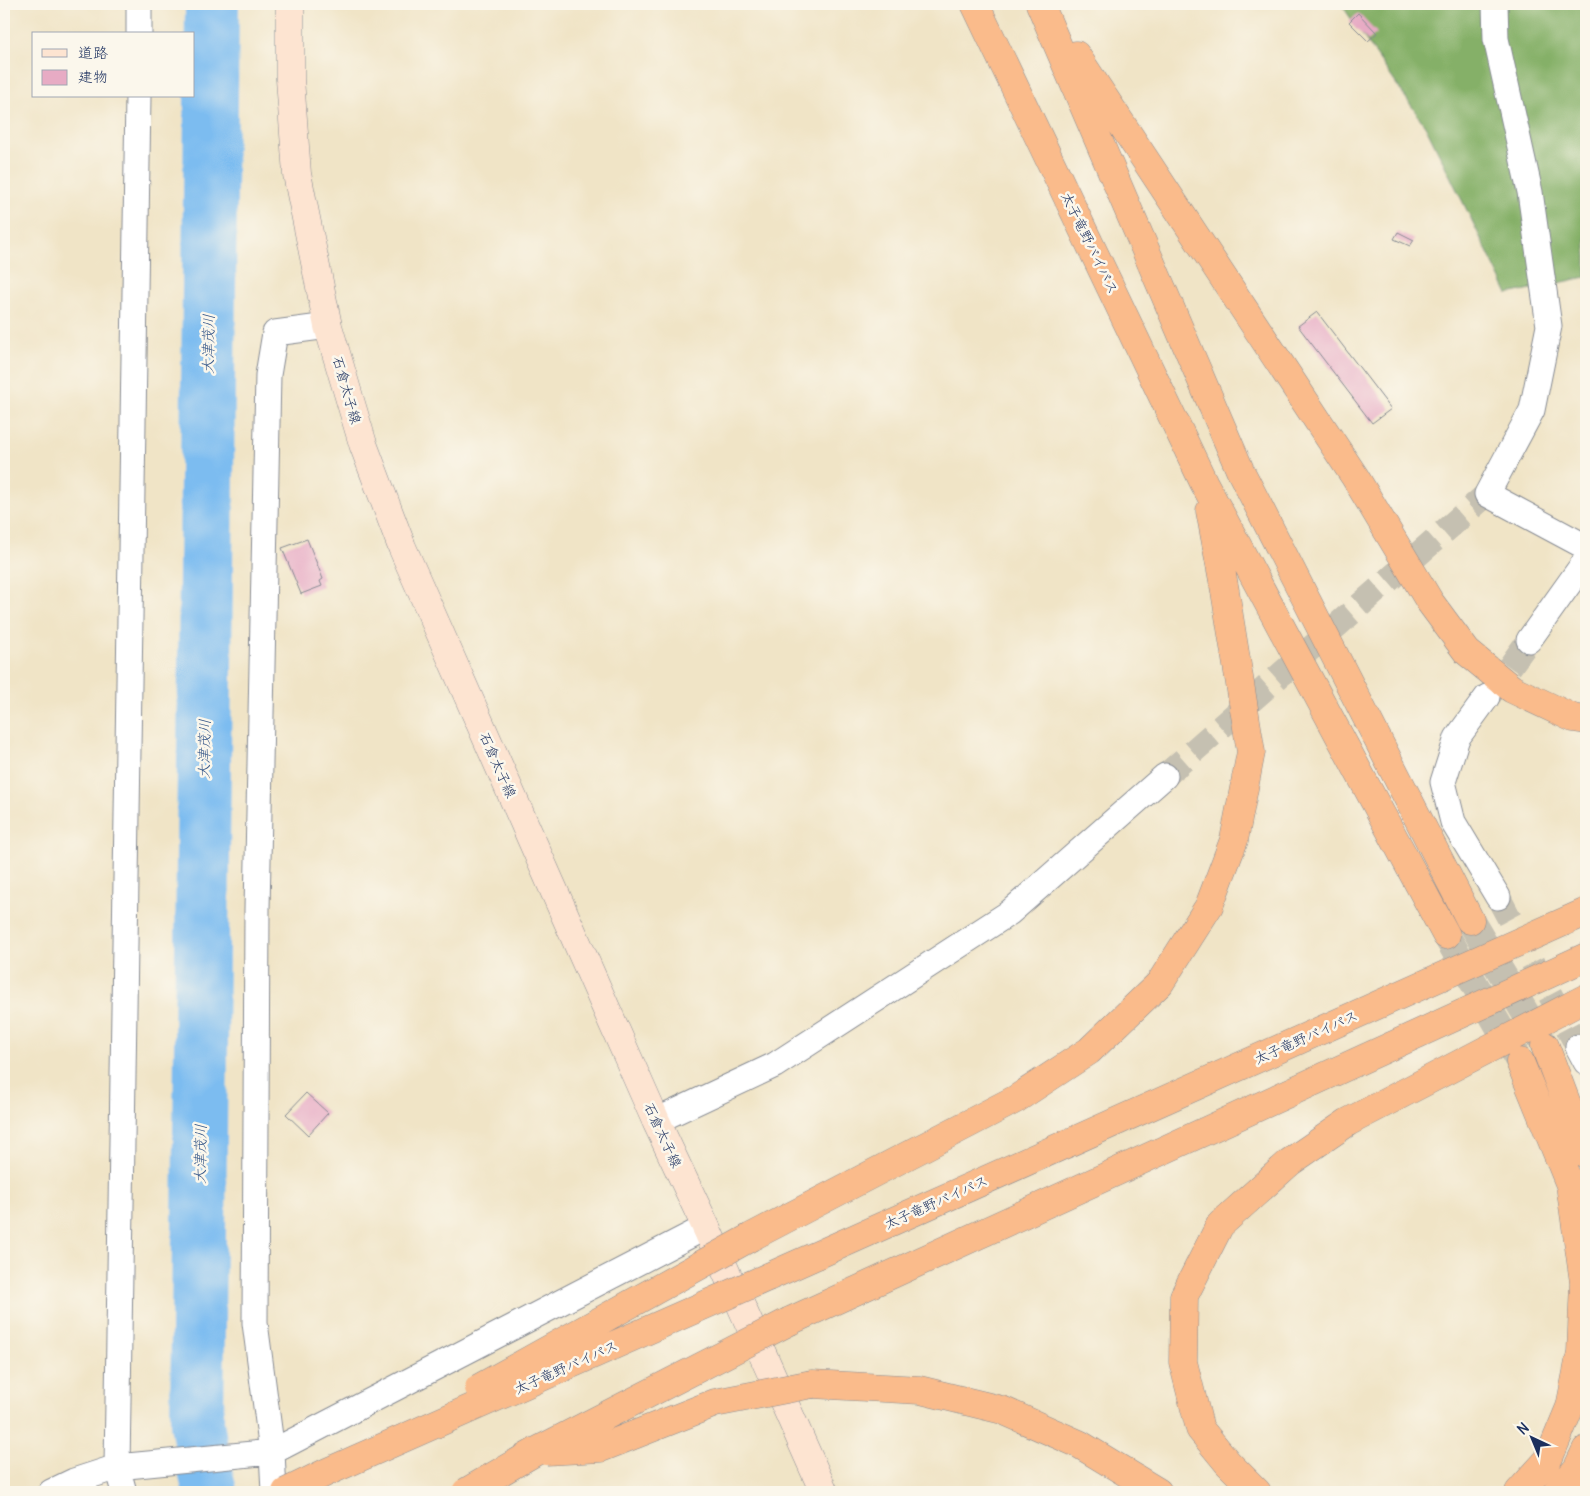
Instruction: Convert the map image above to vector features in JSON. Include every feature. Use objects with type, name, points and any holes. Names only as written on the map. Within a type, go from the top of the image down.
[{"type":"highway","points":[[1041,4],[1355,477],[1430,602],[1467,652],[1512,689],[1573,718],[1586,720]]},
{"type":"highway","points":[[1041,4],[1240,470],[1470,920]]},
{"type":"highway","name":"太子竜野バイパス","points":[[977,8],[1204,483]]},
{"type":"highway","points":[[1204,483],[1446,935]]},
{"type":"highway","points":[[327,1472],[751,1237],[1016,1099],[1089,1051],[1160,983],[1209,906],[1234,840],[1251,752],[1225,591],[1204,483]]},
{"type":"highway","name":"太子竜野バイパス","points":[[286,1492],[327,1472],[1586,912]]},
{"type":"highway","points":[[466,1492],[535,1452],[790,1321],[1586,957]]},
{"type":"highway","points":[[1257,1492],[1228,1463],[1200,1429],[1182,1362],[1184,1296],[1220,1226],[1290,1162],[1348,1122],[1586,998]]},
{"type":"highway","points":[[1545,1046],[1586,1154]]},
{"type":"highway","points":[[1519,1492],[1548,1460],[1570,1407],[1581,1352],[1584,1282],[1570,1185],[1520,1062]]},
{"type":"highway","points":[[535,1452],[601,1448],[715,1403],[812,1384],[920,1390],[1002,1410],[1079,1444],[1158,1492]]},
{"type":"highway","points":[[1557,1492],[1577,1469],[1586,1450]]},
{"type":"main road","name":"石倉太子線","points":[[290,4],[290,79],[297,174],[328,326],[363,444],[402,546],[656,1121],[706,1227],[824,1492]]},
{"type":"street","points":[[138,32],[139,4]]},
{"type":"street","points":[[1495,4],[1496,38],[1530,192],[1549,326],[1532,410],[1487,494],[1586,547]]},
{"type":"street","points":[[124,1492],[117,1466],[138,98]]},
{"type":"street","points":[[274,1492],[272,1452],[255,1323],[257,910],[268,375],[275,333],[328,326]]},
{"type":"street","points":[[1530,640],[1586,560]]},
{"type":"street","points":[[1487,697],[1457,738],[1443,782],[1453,822],[1498,897]]},
{"type":"street","points":[[656,1121],[775,1065],[1009,912],[1164,776]]},
{"type":"street","points":[[50,1492],[74,1481],[117,1466],[272,1452],[706,1227]]},
{"type":"green space","points":[[1341,4],[1586,4],[1586,277],[1508,294],[1426,127]]},
{"type":"building","points":[[1358,13],[1377,33],[1368,41],[1349,22]]},
{"type":"building","points":[[1398,232],[1414,240],[1410,246],[1394,239]]},
{"type":"building","points":[[1317,312],[1391,409],[1372,423],[1298,326]]},
{"type":"building","points":[[307,539],[323,579],[320,581],[322,586],[301,594],[282,548]]},
{"type":"building","points":[[306,1093],[328,1113],[308,1135],[286,1114]]},
{"type":"waterway","name":"大津茂川","points":[[210,1492],[197,1423],[212,4]]},
{"type":"tunnel","points":[[1165,776],[1487,494]]},
{"type":"tunnel","points":[[1488,697],[1529,640]]},
{"type":"tunnel","points":[[1498,897],[1578,1047]]},
{"type":"tunnel","points":[[1470,920],[1545,1046]]},
{"type":"tunnel","points":[[1446,935],[1519,1061]]}]
